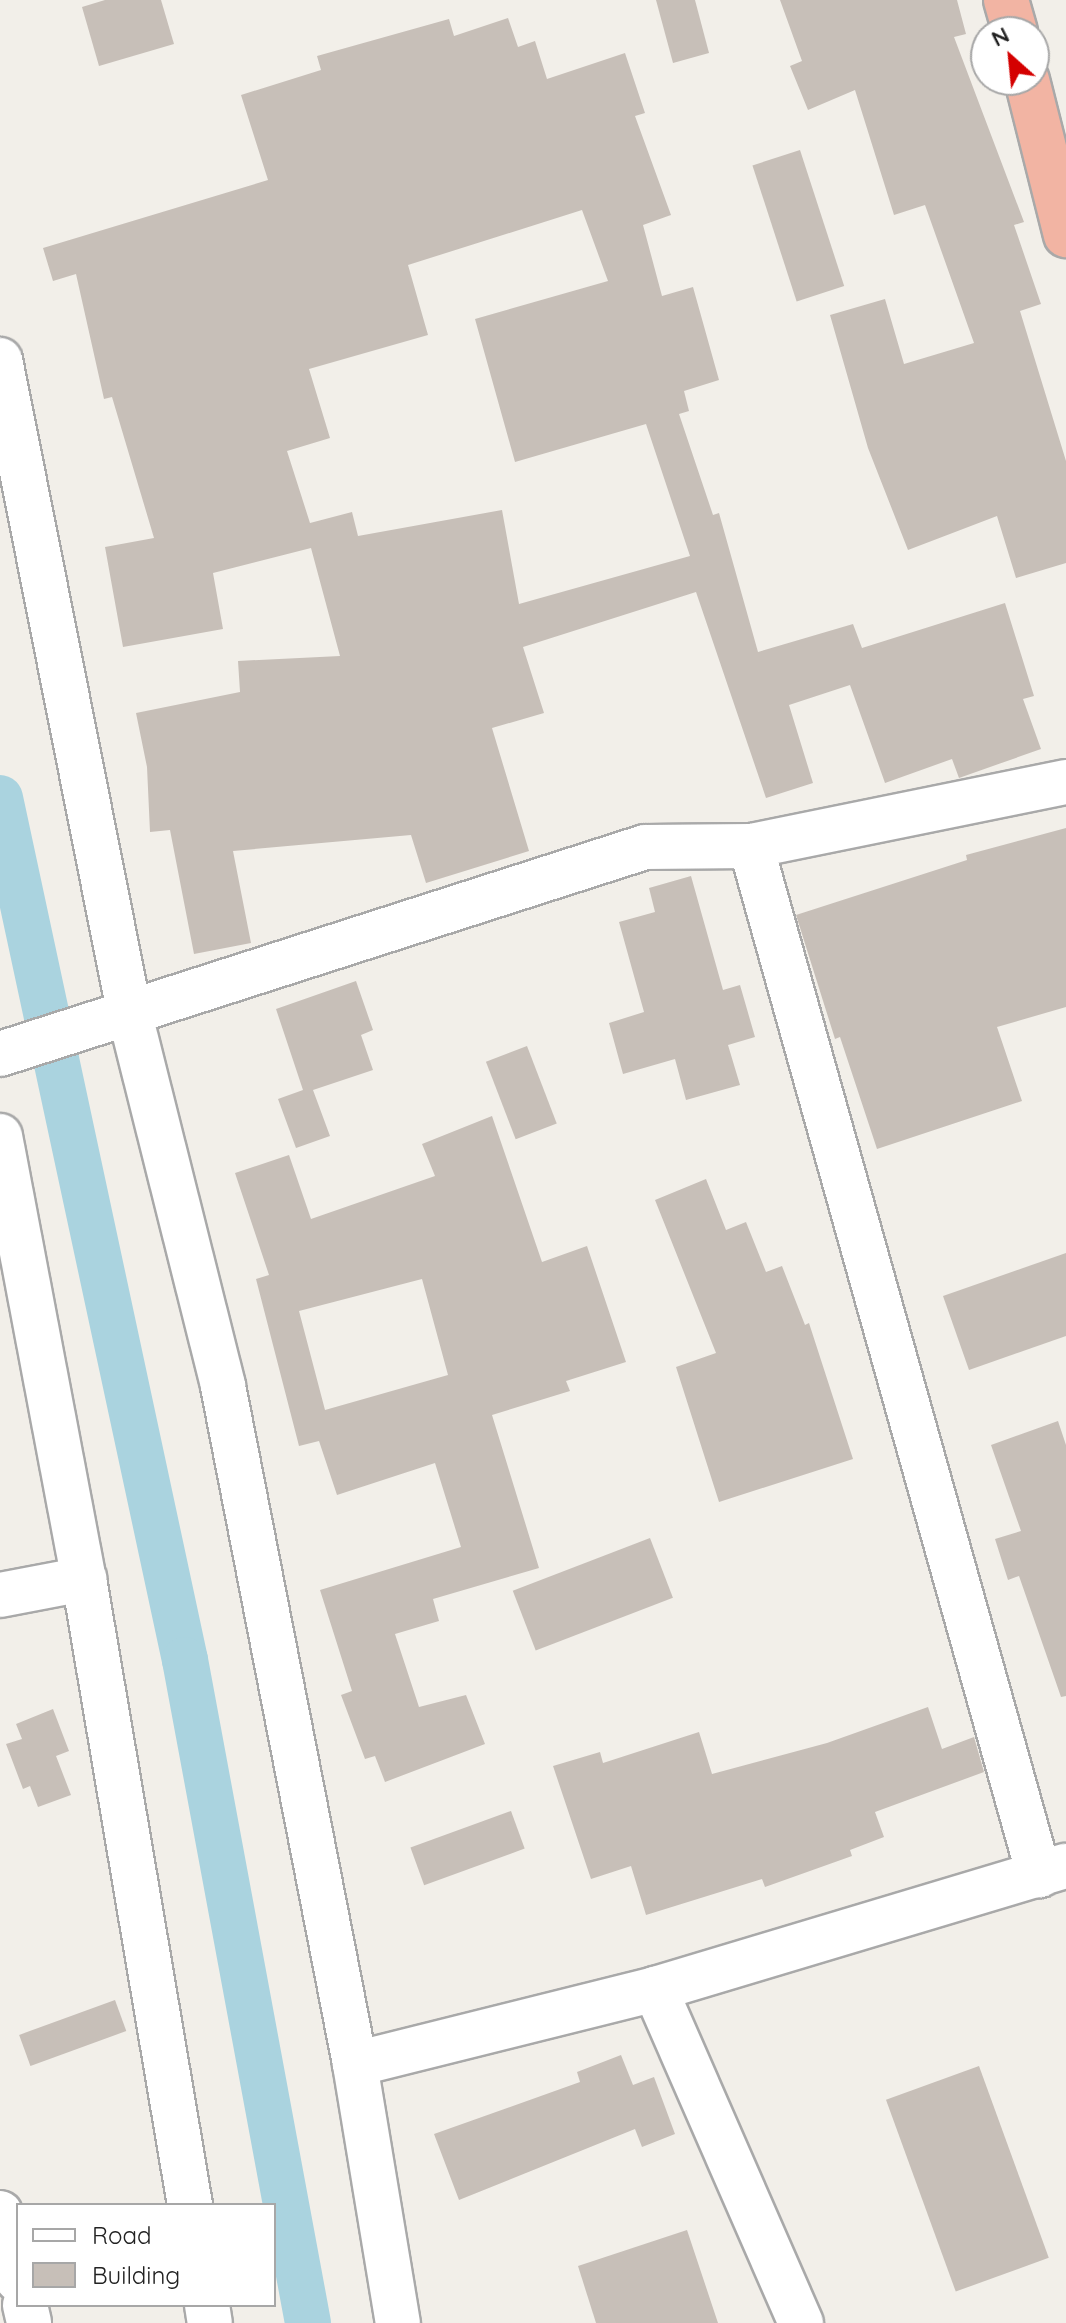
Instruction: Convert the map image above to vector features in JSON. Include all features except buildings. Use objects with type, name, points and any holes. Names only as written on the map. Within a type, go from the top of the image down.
[{"type":"highway","points":[[1031,96],[1066,235]]},
{"type":"street","points":[[0,360],[129,1011],[223,1386],[355,2064],[398,2323]]},
{"type":"street","points":[[15,1050],[645,847],[751,846],[1066,782]]},
{"type":"street","points":[[355,2064],[655,1989],[1053,1870],[751,846]]},
{"type":"street","points":[[0,1136],[84,1579],[190,2203]]},
{"type":"street","points":[[0,1595],[84,1579]]},
{"type":"street","points":[[655,1989],[801,2323]]},
{"type":"street","points":[[0,2213],[16,2273]]},
{"type":"waterway","points":[[0,798],[185,1660],[308,2323]]}]
